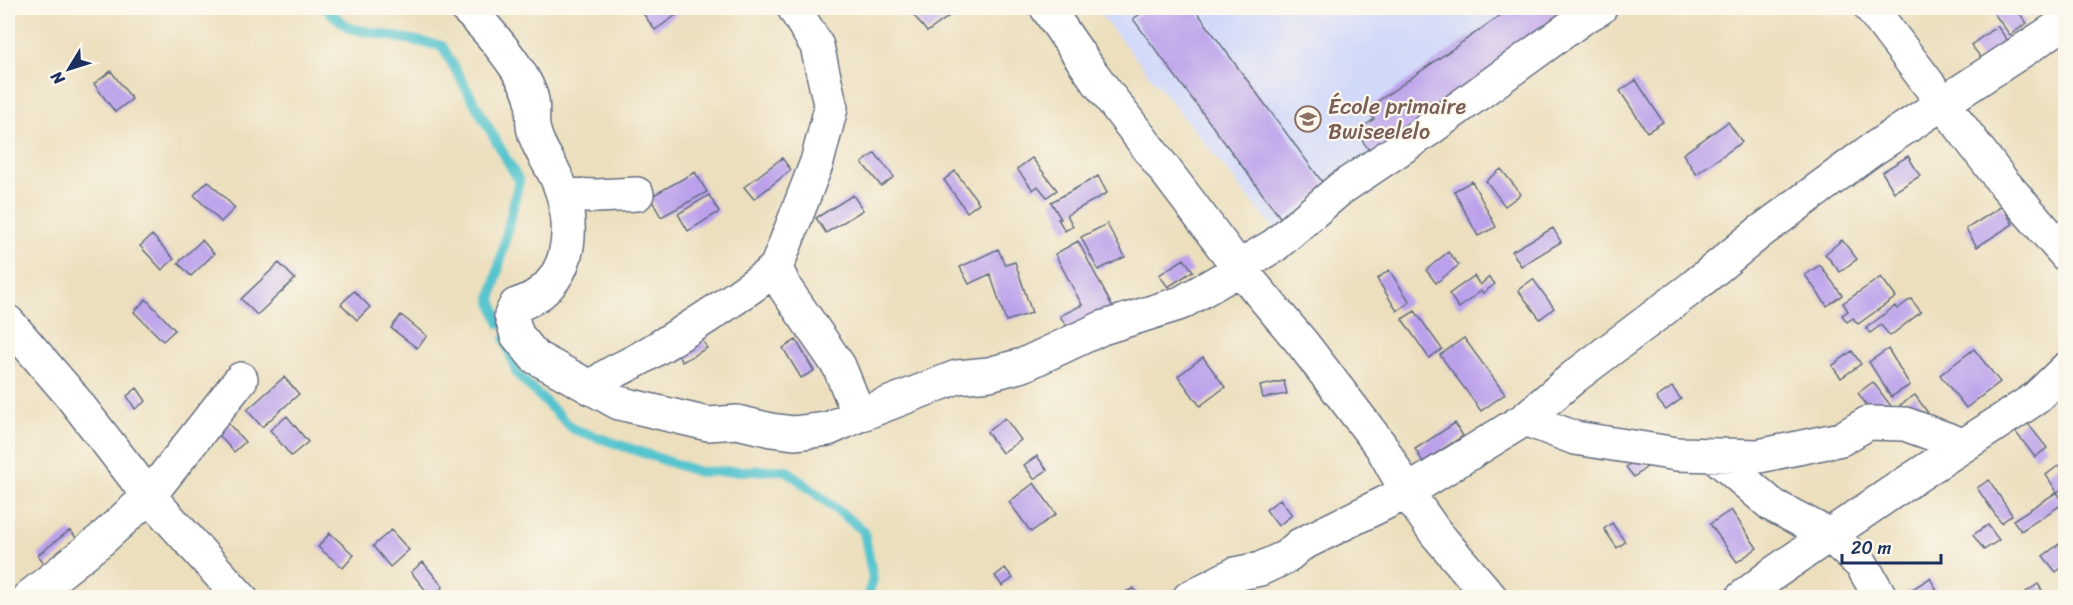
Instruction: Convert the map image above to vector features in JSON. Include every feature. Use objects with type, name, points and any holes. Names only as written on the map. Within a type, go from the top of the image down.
[{"type":"street","points":[[466,8],[475,16],[518,71],[532,98],[534,131],[563,195],[569,234],[562,266],[547,290],[530,301],[516,305],[511,315],[518,335],[536,357],[619,403],[708,424],[737,422],[794,433],[828,429],[957,377],[989,374],[1023,364],[1102,328],[1181,303],[1240,269],[1275,244],[1340,189],[1431,128],[1584,17],[1600,8]]},
{"type":"street","points":[[591,388],[604,376],[640,359],[737,298],[776,268],[817,162],[831,108],[817,46],[794,8]]},
{"type":"street","points":[[1047,8],[1093,75],[1240,269],[1303,344],[1381,446],[1407,492],[1435,532],[1491,597]]},
{"type":"street","points":[[1871,8],[2002,181],[2066,255]]},
{"type":"street","points":[[1189,597],[1235,574],[1260,569],[1286,557],[1300,545],[1407,492],[1526,419],[1574,377],[1693,287],[1760,232],[1870,151],[2066,22]]},
{"type":"street","points":[[563,195],[637,194]]},
{"type":"street","points":[[776,268],[785,288],[839,366],[859,415]]},
{"type":"street","points":[[8,322],[69,393],[149,496],[241,597]]},
{"type":"street","points":[[1742,597],[1829,535],[2036,398],[2066,369]]},
{"type":"street","points":[[28,597],[102,539],[149,496],[241,379]]},
{"type":"street","points":[[1526,419],[1575,438],[1677,454],[1759,456],[1841,439],[1868,423],[1905,424],[1963,445]]},
{"type":"street","points":[[1714,455],[1772,505],[1829,535],[1862,565],[1881,597]]},
{"type":"shaded area","name":"École primaire Bwiseelelo","points":[[1095,8],[1585,8],[1275,230]]},
{"type":"building","points":[[639,8],[686,8],[655,30]]},
{"type":"building","points":[[908,8],[941,8],[948,17],[927,32]]},
{"type":"building","points":[[1149,8],[1194,8],[1326,187],[1282,220],[1133,19]]},
{"type":"building","points":[[1511,8],[1580,8],[1372,154],[1356,132],[1374,119],[1367,109]]},
{"type":"building","points":[[1990,8],[2015,8],[2027,23],[2010,35]]},
{"type":"building","points":[[1997,26],[2008,41],[1982,59],[1971,45]]},
{"type":"building","points":[[111,71],[132,99],[115,112],[94,84]]},
{"type":"building","points":[[1636,80],[1663,122],[1647,132],[1620,91]]},
{"type":"building","points":[[1728,122],[1742,142],[1696,174],[1683,154]]},
{"type":"building","points":[[875,153],[894,177],[881,186],[862,163]]},
{"type":"building","points":[[1908,156],[1920,176],[1894,192],[1882,172]]},
{"type":"building","points":[[782,158],[791,170],[754,199],[744,187]]},
{"type":"building","points":[[1032,158],[1057,190],[1047,197],[1038,186],[1033,190],[1017,169]]},
{"type":"building","points":[[1501,169],[1521,194],[1505,206],[1486,181]]},
{"type":"building","points":[[955,171],[979,203],[967,212],[944,180]]},
{"type":"building","points":[[695,172],[707,192],[661,217],[650,197]]},
{"type":"building","points":[[1098,176],[1107,193],[1067,215],[1073,226],[1065,231],[1051,202]]},
{"type":"building","points":[[208,181],[235,208],[221,222],[194,195]]},
{"type":"building","points":[[1472,181],[1496,227],[1478,236],[1454,191]]},
{"type":"building","points":[[709,195],[719,212],[688,231],[678,214]]},
{"type":"building","points":[[853,195],[863,210],[826,233],[816,218]]},
{"type":"building","points":[[2002,206],[2013,224],[1977,247],[1966,229]]},
{"type":"building","points":[[1107,224],[1125,257],[1098,270],[1081,237]]},
{"type":"building","points":[[1553,228],[1561,242],[1521,266],[1512,251]]},
{"type":"building","points":[[152,235],[174,259],[162,270],[140,246]]},
{"type":"building","points":[[202,240],[214,254],[191,276],[178,263]]},
{"type":"building","points":[[1842,240],[1857,259],[1840,272],[1825,254]]},
{"type":"building","points":[[1078,241],[1113,308],[1069,331],[1060,316],[1082,305],[1055,254]]},
{"type":"building","points":[[998,249],[1005,265],[1015,262],[1032,313],[1006,321],[990,274],[969,284],[960,267]]},
{"type":"building","points":[[1448,252],[1459,265],[1436,283],[1426,270]]},
{"type":"building","points":[[1184,259],[1193,271],[1168,287],[1159,275]]},
{"type":"building","points":[[279,263],[295,279],[257,315],[241,299]]},
{"type":"building","points":[[1820,265],[1842,295],[1827,306],[1805,275]]},
{"type":"building","points":[[1389,270],[1410,302],[1397,311],[1377,279]]},
{"type":"building","points":[[1474,276],[1480,285],[1489,277],[1495,284],[1483,293],[1481,291],[1459,308],[1449,294]]},
{"type":"building","points":[[1881,277],[1896,297],[1858,324],[1853,318],[1847,322],[1842,315],[1848,311],[1843,303]]},
{"type":"building","points":[[1533,279],[1554,308],[1540,319],[1518,290]]},
{"type":"building","points":[[354,291],[370,307],[357,320],[341,304]]},
{"type":"building","points":[[146,299],[175,330],[163,341],[134,312]]},
{"type":"building","points":[[1911,299],[1921,312],[1890,336],[1881,325],[1870,333],[1866,328],[1895,306],[1897,309]]},
{"type":"building","points":[[1415,311],[1442,349],[1429,358],[1402,319]]},
{"type":"building","points":[[401,315],[427,336],[417,348],[391,328]]},
{"type":"building","points":[[699,334],[707,348],[682,362],[674,349]]},
{"type":"building","points":[[1464,338],[1505,394],[1481,411],[1440,355]]},
{"type":"building","points":[[796,340],[814,371],[801,378],[783,348]]},
{"type":"building","points":[[1888,349],[1910,385],[1891,397],[1869,362]]},
{"type":"building","points":[[1974,349],[2000,382],[1966,408],[1940,375]]},
{"type":"building","points":[[1852,351],[1861,364],[1841,378],[1832,366]]},
{"type":"building","points":[[1203,357],[1225,387],[1200,406],[1178,376]]},
{"type":"building","points":[[284,377],[299,394],[262,427],[247,410]]},
{"type":"building","points":[[1284,381],[1287,394],[1263,398],[1260,386]]},
{"type":"building","points":[[1873,382],[1891,406],[1875,417],[1858,393]]},
{"type":"building","points":[[1672,387],[1681,399],[1666,410],[1656,398]]},
{"type":"building","points":[[137,388],[146,401],[135,409],[127,396]]},
{"type":"building","points":[[1915,395],[1928,413],[1913,423],[1900,405]]},
{"type":"building","points":[[287,416],[308,442],[291,456],[270,430]]},
{"type":"building","points":[[1005,418],[1021,440],[1002,453],[987,432]]},
{"type":"building","points":[[2026,421],[2047,448],[2035,457],[2014,430]]},
{"type":"building","points":[[228,423],[245,442],[234,452],[217,433]]},
{"type":"building","points":[[1455,423],[1463,436],[1423,462],[1415,449]]},
{"type":"building","points":[[1037,456],[1047,470],[1034,479],[1024,465]]},
{"type":"building","points":[[1640,456],[1648,466],[1634,477],[1626,467]]},
{"type":"building","points":[[2059,465],[2066,474],[2066,486],[2057,492],[2046,475]]},
{"type":"building","points":[[1989,480],[2012,515],[2001,523],[1977,488]]},
{"type":"building","points":[[1034,483],[1056,514],[1031,532],[1009,502]]},
{"type":"building","points":[[2057,492],[2064,503],[2021,531],[2013,520]]},
{"type":"building","points":[[1280,499],[1292,515],[1278,526],[1266,510]]},
{"type":"building","points":[[1731,510],[1757,548],[1737,562],[1710,524]]},
{"type":"building","points":[[1612,523],[1625,542],[1617,548],[1604,529]]},
{"type":"building","points":[[1988,525],[1999,540],[1984,550],[1973,535]]},
{"type":"building","points":[[70,530],[78,540],[46,566],[38,555]]},
{"type":"building","points":[[391,530],[409,550],[390,567],[373,546]]},
{"type":"building","points":[[330,533],[354,555],[343,568],[318,547]]},
{"type":"building","points":[[2066,539],[2066,564],[2056,572],[2043,556]]},
{"type":"building","points":[[423,562],[443,587],[431,597],[411,572]]},
{"type":"building","points":[[1005,568],[1013,578],[1002,586],[995,576]]},
{"type":"building","points":[[1930,578],[1941,598],[1898,598]]},
{"type":"building","points":[[2038,584],[2047,598],[2030,598],[2026,592]]},
{"type":"building","points":[[1134,588],[1139,598],[1113,598]]},
{"type":"waterway","points":[[325,8],[349,28],[442,46],[519,181],[491,300],[500,324]]},
{"type":"waterway","points":[[505,339],[517,374],[573,429],[699,472],[786,470],[864,531],[873,579],[867,598]]},
{"type":"place","name":"École primaire Bwiseelelo","points":[[1308,119]]}]
